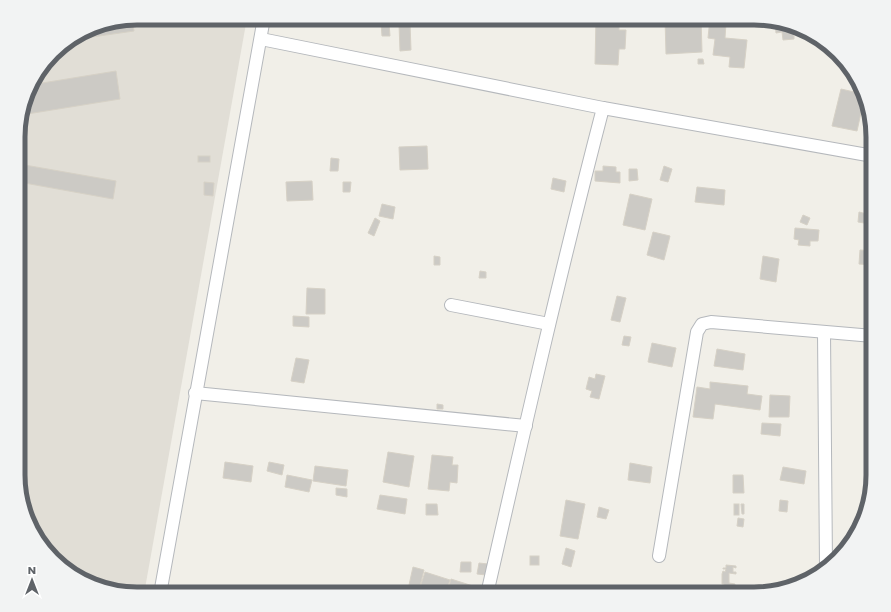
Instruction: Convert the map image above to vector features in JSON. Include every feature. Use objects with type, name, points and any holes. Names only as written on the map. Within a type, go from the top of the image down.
[{"type":"street","points":[[161,587],[195,393],[263,25]]},
{"type":"street","points":[[260,39],[603,108],[866,155]]},
{"type":"street","points":[[489,587],[549,324],[603,108]]},
{"type":"street","points":[[450,305],[549,324]]},
{"type":"street","points":[[659,556],[697,332],[702,324],[711,322],[866,335]]},
{"type":"street","points":[[824,332],[826,560]]},
{"type":"street","points":[[195,393],[526,426]]},
{"type":"shaded area","points":[[130,25],[246,25],[145,587],[115,585],[101,581],[81,572],[69,564],[53,549],[40,531],[27,497],[25,482],[25,137],[27,115],[34,94],[48,69],[63,53],[75,44],[101,31]]},
{"type":"building","points":[[133,25],[134,31],[87,38],[101,31],[115,27]]},
{"type":"building","points":[[381,25],[389,25],[390,36],[382,36]]},
{"type":"building","points":[[399,25],[410,25],[411,50],[400,51]]},
{"type":"building","points":[[596,25],[619,25],[619,30],[626,30],[625,49],[619,49],[618,65],[595,64]]},
{"type":"building","points":[[665,25],[701,25],[702,52],[666,54]]},
{"type":"building","points":[[709,25],[726,25],[725,38],[747,40],[744,68],[729,67],[730,57],[713,55],[715,39],[708,38]]},
{"type":"building","points":[[775,27],[794,33],[794,39],[783,40],[782,32],[776,33]]},
{"type":"building","points":[[698,59],[703,59],[704,64],[698,64]]},
{"type":"building","points":[[116,71],[120,99],[27,114],[39,84]]},
{"type":"building","points":[[841,89],[856,92],[862,108],[857,131],[832,126]]},
{"type":"building","points":[[427,146],[428,169],[400,170],[399,147]]},
{"type":"building","points":[[198,156],[210,156],[210,162],[198,162]]},
{"type":"building","points":[[331,158],[339,159],[338,171],[330,171]]},
{"type":"building","points":[[25,165],[116,181],[113,199],[25,183]]},
{"type":"building","points":[[603,166],[616,167],[616,172],[620,172],[620,183],[595,181],[595,171],[603,171]]},
{"type":"building","points":[[664,166],[672,169],[668,182],[660,180]]},
{"type":"building","points":[[629,169],[637,169],[638,180],[629,181]]},
{"type":"building","points":[[553,178],[566,181],[564,192],[551,189]]},
{"type":"building","points":[[312,181],[313,200],[287,201],[286,182]]},
{"type":"building","points":[[204,182],[214,183],[213,196],[204,195]]},
{"type":"building","points":[[343,182],[351,182],[350,192],[343,192]]},
{"type":"building","points":[[697,187],[725,190],[724,205],[695,202]]},
{"type":"building","points":[[630,194],[652,199],[645,230],[623,225]]},
{"type":"building","points":[[382,204],[395,207],[393,219],[379,216]]},
{"type":"building","points":[[859,212],[866,214],[866,223],[858,222]]},
{"type":"building","points":[[803,215],[810,218],[807,225],[800,222]]},
{"type":"building","points":[[375,218],[380,221],[374,236],[368,233]]},
{"type":"building","points":[[795,228],[819,230],[818,241],[810,241],[810,246],[798,245],[799,240],[794,239]]},
{"type":"building","points":[[653,232],[670,236],[664,260],[647,255]]},
{"type":"building","points":[[860,250],[866,250],[866,264],[859,264]]},
{"type":"building","points":[[434,256],[440,257],[440,265],[434,265]]},
{"type":"building","points":[[763,256],[779,259],[776,282],[760,279]]},
{"type":"building","points":[[480,271],[486,272],[486,278],[479,278]]},
{"type":"building","points":[[307,288],[325,289],[325,314],[306,314]]},
{"type":"building","points":[[617,296],[626,298],[620,322],[611,320]]},
{"type":"building","points":[[293,316],[309,317],[309,327],[293,326]]},
{"type":"building","points":[[624,336],[631,337],[629,346],[622,345]]},
{"type":"building","points":[[652,343],[676,348],[672,367],[648,362]]},
{"type":"building","points":[[717,349],[745,354],[743,370],[714,366]]},
{"type":"building","points":[[296,358],[309,360],[304,383],[291,381]]},
{"type":"building","points":[[596,374],[605,376],[599,399],[590,397],[592,391],[586,389],[589,377],[595,379]]},
{"type":"building","points":[[710,382],[748,386],[747,394],[762,396],[760,410],[715,404],[713,419],[693,417],[697,387],[710,389]]},
{"type":"building","points":[[770,395],[790,396],[789,417],[769,417]]},
{"type":"building","points":[[437,404],[443,405],[443,409],[437,409]]},
{"type":"building","points":[[762,423],[781,424],[780,436],[761,434]]},
{"type":"building","points":[[388,452],[414,456],[409,487],[383,482]]},
{"type":"building","points":[[432,455],[453,457],[452,465],[458,465],[457,483],[450,482],[449,491],[428,489]]},
{"type":"building","points":[[225,462],[253,466],[251,482],[223,478]]},
{"type":"building","points":[[269,462],[284,465],[282,475],[267,471]]},
{"type":"building","points":[[630,463],[652,467],[650,483],[628,480]]},
{"type":"building","points":[[315,466],[348,470],[346,486],[313,481]]},
{"type":"building","points":[[783,467],[806,471],[804,484],[780,480]]},
{"type":"building","points":[[287,475],[312,480],[309,492],[285,487]]},
{"type":"building","points":[[733,475],[743,475],[744,493],[733,493]]},
{"type":"building","points":[[336,488],[347,489],[347,497],[336,495]]},
{"type":"building","points":[[380,495],[407,499],[405,514],[377,509]]},
{"type":"building","points":[[566,500],[585,504],[578,539],[560,536]]},
{"type":"building","points":[[780,500],[788,501],[787,512],[779,511]]},
{"type":"building","points":[[426,504],[437,504],[438,515],[426,515]]},
{"type":"building","points":[[734,504],[739,504],[739,515],[734,515]]},
{"type":"building","points":[[741,504],[744,504],[744,514],[742,514]]},
{"type":"building","points":[[599,507],[609,510],[606,519],[597,517]]},
{"type":"building","points":[[738,518],[744,519],[743,527],[737,526]]},
{"type":"building","points":[[566,548],[575,551],[571,567],[562,564]]},
{"type":"building","points":[[530,556],[539,556],[539,565],[530,565]]},
{"type":"building","points":[[461,562],[471,562],[471,572],[460,572]]},
{"type":"building","points":[[479,563],[488,564],[486,575],[477,574]]},
{"type":"building","points":[[726,565],[736,566],[736,568],[733,567],[733,572],[736,572],[736,574],[729,573],[729,583],[735,584],[735,586],[732,585],[732,587],[724,587],[724,584],[722,584],[722,574],[726,569],[723,568],[726,568]]},
{"type":"building","points":[[413,567],[424,570],[420,587],[409,587]]},
{"type":"building","points":[[425,572],[450,580],[448,587],[420,587]]},
{"type":"building","points":[[451,579],[476,587],[449,587]]}]
